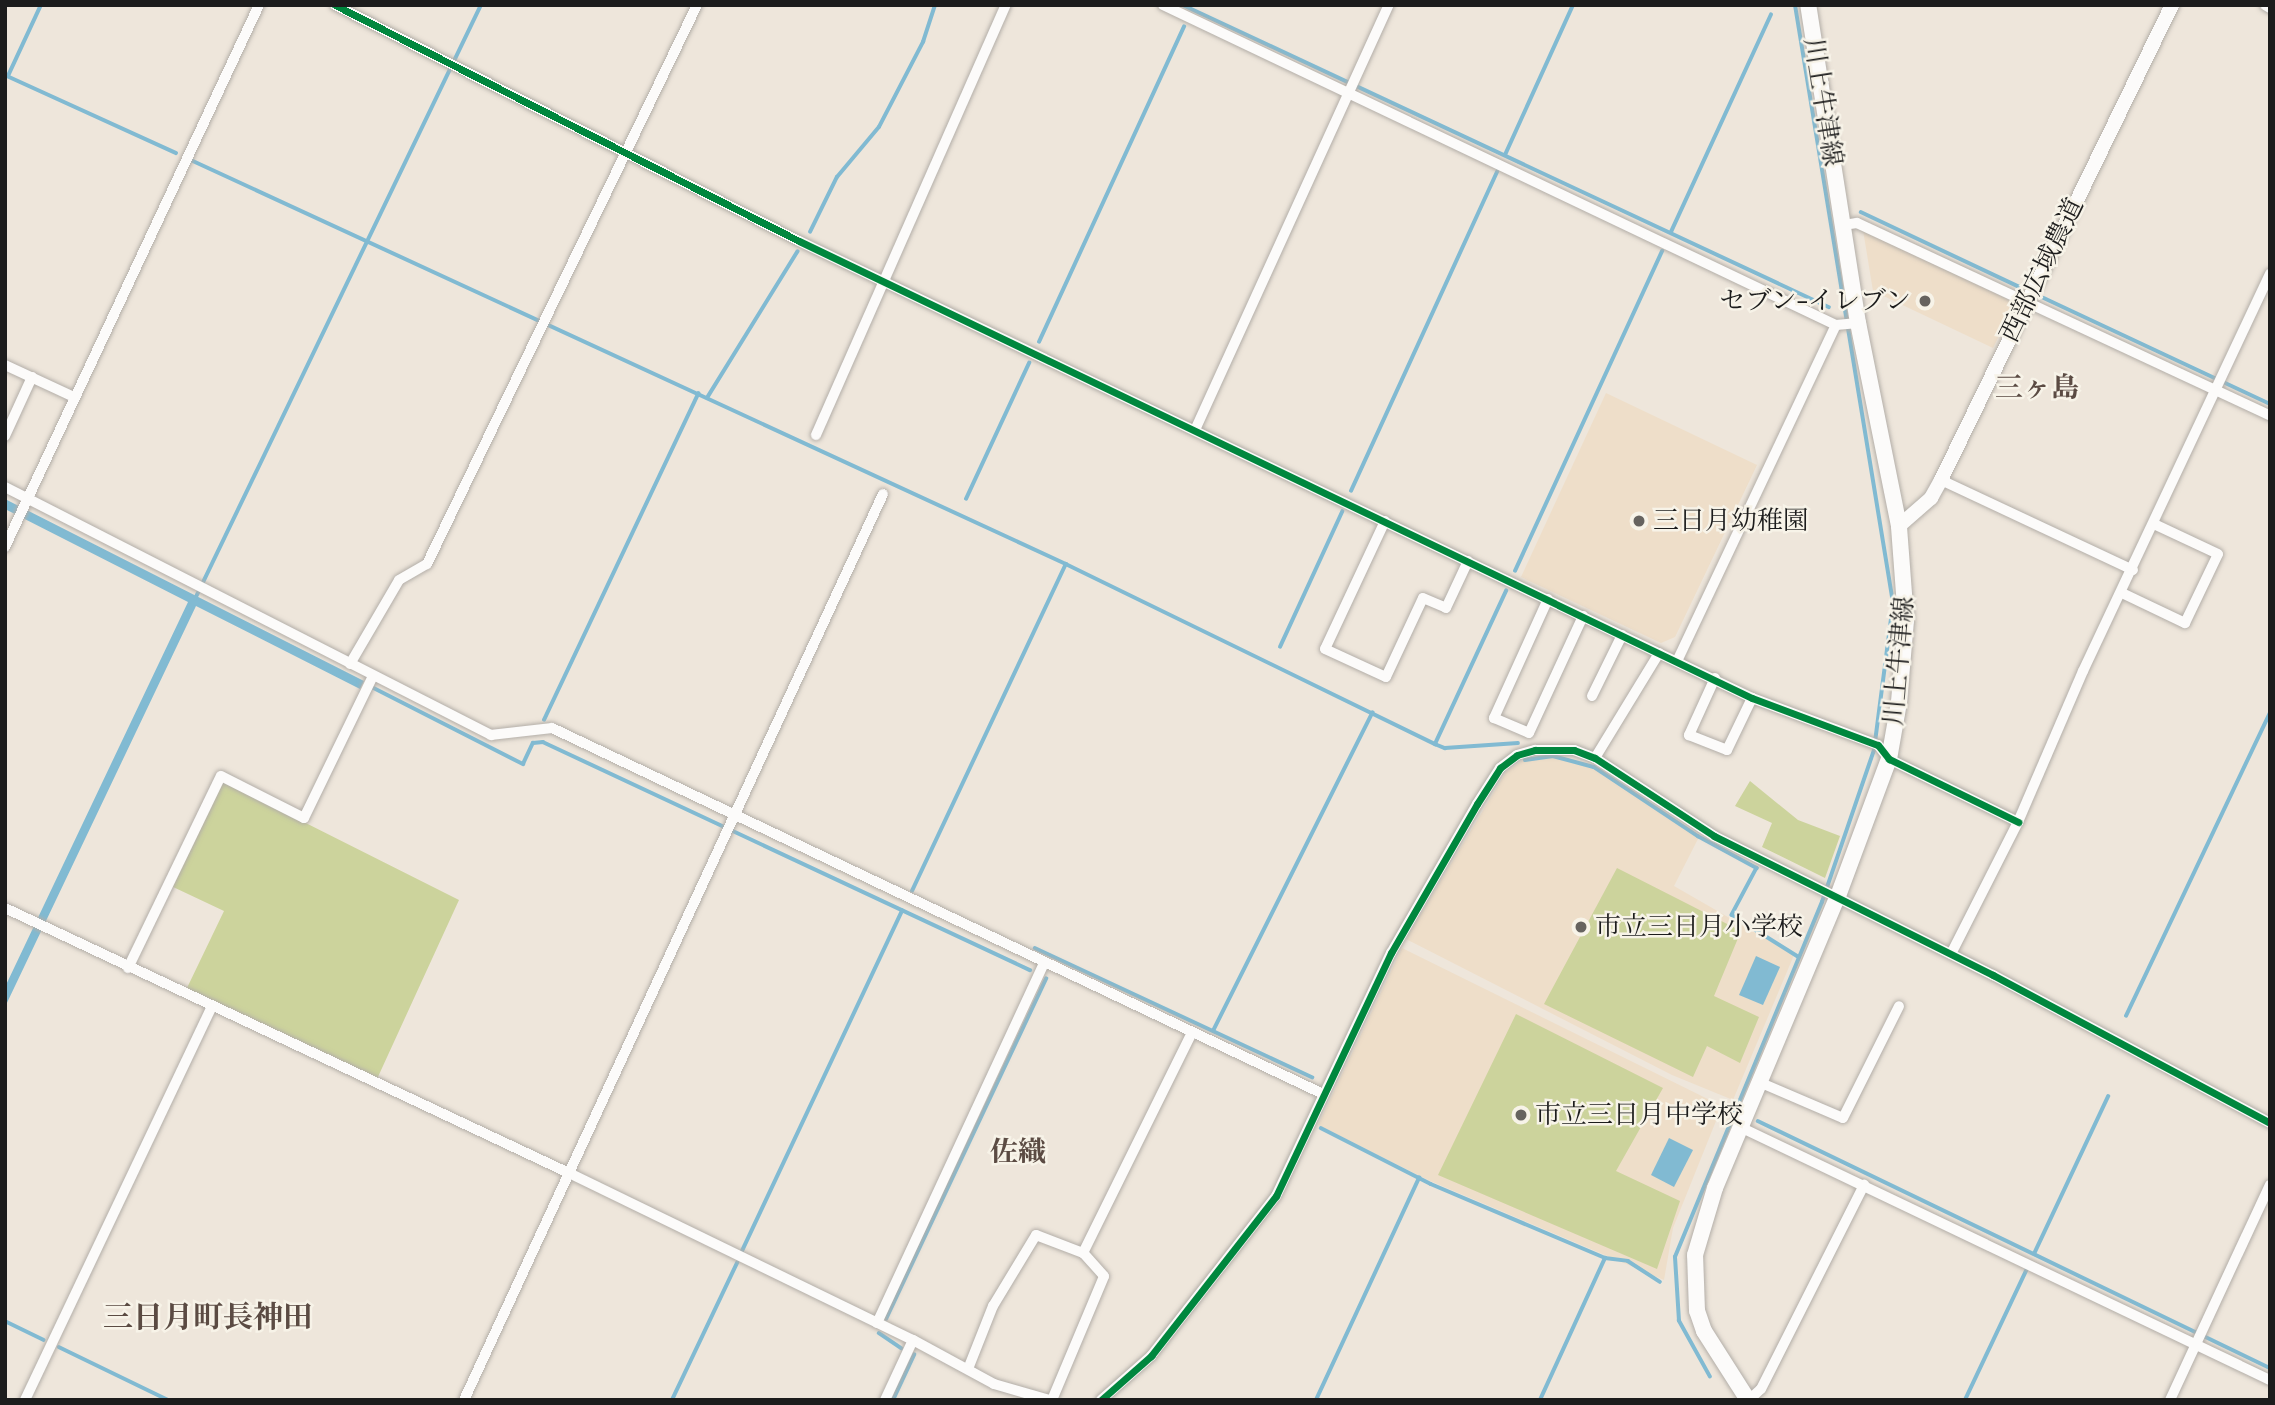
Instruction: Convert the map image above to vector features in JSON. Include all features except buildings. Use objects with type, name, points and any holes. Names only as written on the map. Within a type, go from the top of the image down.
[{"type":"main road","name":"川上牛津線","points":[[1749,1400],[1704,1331],[1694,1287],[1703,1220],[1759,1082],[1829,892],[1889,758],[1899,702],[1906,620],[1899,526],[1858,323],[1808,5]]},
{"type":"street","points":[[5,547],[259,5]]},
{"type":"street","points":[[335,5],[886,282],[1659,653],[1678,659],[1752,698],[1874,744],[1889,758],[2018,822]]},
{"type":"street","points":[[350,664],[399,580],[427,564],[697,5]]},
{"type":"street","points":[[816,435],[886,282],[1006,5]]},
{"type":"street","points":[[1163,5],[1836,325],[1858,323]]},
{"type":"street","points":[[1195,430],[1389,5]]},
{"type":"street","name":"西部広域農道","points":[[1899,526],[1931,498],[1941,480],[2172,5]]},
{"type":"street","points":[[1843,225],[1857,223],[2270,416]]},
{"type":"street","points":[[1951,954],[2018,822],[2270,274]]},
{"type":"street","points":[[1678,659],[1836,325]]},
{"type":"street","points":[[5,365],[74,397]]},
{"type":"street","points":[[5,436],[32,377]]},
{"type":"street","points":[[1941,480],[2133,570]]},
{"type":"street","points":[[5,487],[26,502],[491,735],[552,728],[734,817],[1323,1094]]},
{"type":"street","points":[[464,1400],[883,494]]},
{"type":"street","points":[[1385,521],[1325,649],[1386,677],[1423,598],[1446,608],[1468,561]]},
{"type":"street","points":[[2122,593],[2185,623],[2218,554],[2154,524]]},
{"type":"street","points":[[1548,599],[1494,718],[1530,733],[1583,616]]},
{"type":"street","points":[[1591,696],[1622,635]]},
{"type":"street","points":[[1595,758],[1659,653]]},
{"type":"street","points":[[128,968],[220,776],[304,818],[373,676]]},
{"type":"street","points":[[1714,678],[1689,735],[1727,750],[1752,698]]},
{"type":"street","points":[[1101,1400],[1151,1356],[1264,1214],[1294,1166],[1323,1094],[1391,953],[1500,768],[1535,750],[1573,750],[1595,758],[1714,836],[1951,954],[2269,1122]]},
{"type":"street","points":[[5,908],[212,1009],[570,1174],[913,1340],[994,1384],[1050,1400],[1104,1276],[1083,1253],[1036,1235],[993,1306],[968,1369]]},
{"type":"street","points":[[877,1323],[1044,963]]},
{"type":"street","points":[[1759,1082],[1843,1118],[1899,1006]]},
{"type":"street","points":[[24,1400],[212,1009]]},
{"type":"street","points":[[1083,1253],[1192,1032]]},
{"type":"street","points":[[1740,1127],[2270,1380]]},
{"type":"street","points":[[1749,1400],[1761,1389],[1864,1185]]},
{"type":"street","points":[[2170,1400],[2270,1185]]},
{"type":"street","points":[[885,1400],[913,1340]]},
{"type":"shaded area","points":[[1863,230],[2015,303],[1993,348],[1873,291]]},
{"type":"shaded area","name":"三日月幼稚園","points":[[1606,393],[1757,465],[1675,637],[1661,643],[1521,577]]},
{"type":"shaded area","name":"市立三日月小学校","points":[[1553,754],[1594,765],[1700,835],[1674,886],[1794,955],[1733,1100],[1672,1075],[1406,939],[1506,772],[1526,758]]},
{"type":"shaded area","name":"市立三日月中学校","points":[[1402,948],[1722,1106],[1673,1228],[1664,1280],[1428,1180],[1318,1125]]},
{"type":"green space","points":[[222,781],[459,900],[377,1079],[186,990],[224,911],[171,886]]},
{"type":"green space","points":[[1750,781],[1798,820],[1840,836],[1825,878],[1762,847],[1772,823],[1735,806]]},
{"type":"green space","points":[[1617,868],[1741,931],[1714,996],[1759,1017],[1740,1063],[1707,1046],[1693,1077],[1544,1004]]},
{"type":"green space","points":[[1516,1014],[1663,1088],[1616,1171],[1680,1201],[1657,1269],[1438,1175]]},
{"type":"water","points":[[5,499],[364,681],[360,689],[196,606],[5,1007],[5,987],[188,602],[5,509]]},
{"type":"water","points":[[1756,956],[1780,967],[1763,1005],[1739,995]]},
{"type":"water","points":[[1669,1138],[1693,1150],[1674,1187],[1651,1175]]},
{"type":"waterway","points":[[8,76],[41,5]]},
{"type":"waterway","points":[[195,599],[481,5]]},
{"type":"waterway","points":[[810,232],[837,177],[879,127],[923,42],[935,5]]},
{"type":"waterway","points":[[1183,5],[1829,307]]},
{"type":"waterway","points":[[1505,155],[1573,5]]},
{"type":"waterway","points":[[1710,1377],[1679,1321],[1675,1257],[1822,902],[1874,750],[1893,603],[1795,5]]},
{"type":"waterway","points":[[1671,232],[1771,15]]},
{"type":"waterway","points":[[1039,342],[1184,27]]},
{"type":"waterway","points":[[5,75],[176,153]]},
{"type":"waterway","points":[[191,160],[1066,564],[1435,744],[1445,748],[1518,743]]},
{"type":"waterway","points":[[1351,491],[1497,172]]},
{"type":"waterway","points":[[1861,212],[2020,287]]},
{"type":"waterway","points":[[1515,571],[1662,251]]},
{"type":"waterway","points":[[707,398],[797,252]]},
{"type":"waterway","points":[[2044,298],[2270,404]]},
{"type":"waterway","points":[[966,499],[1029,363]]},
{"type":"waterway","points":[[544,720],[698,394]]},
{"type":"waterway","points":[[1280,647],[1342,512]]},
{"type":"waterway","points":[[912,891],[1066,564]]},
{"type":"waterway","points":[[1435,744],[1506,591]]},
{"type":"waterway","points":[[370,686],[523,764],[533,743],[543,742],[1030,970]]},
{"type":"waterway","points":[[1213,1031],[1372,713]]},
{"type":"waterway","points":[[2126,1016],[2270,713]]},
{"type":"waterway","points":[[1525,760],[1553,756],[1594,767],[1698,836],[1757,868],[1732,915],[1799,957]]},
{"type":"waterway","points":[[742,1251],[902,911]]},
{"type":"waterway","points":[[1035,948],[1312,1077]]},
{"type":"waterway","points":[[886,1319],[1046,979]]},
{"type":"waterway","points":[[2034,1254],[2108,1097]]},
{"type":"waterway","points":[[1758,1121],[2270,1368]]},
{"type":"waterway","points":[[1321,1128],[1431,1184],[1605,1258],[1628,1261],[1660,1282]]},
{"type":"waterway","points":[[1316,1400],[1419,1178]]},
{"type":"waterway","points":[[1540,1400],[1605,1258]]},
{"type":"waterway","points":[[672,1400],[737,1263]]},
{"type":"waterway","points":[[1965,1400],[2026,1271]]},
{"type":"waterway","points":[[5,1321],[44,1340]]},
{"type":"waterway","points":[[879,1333],[901,1348]]},
{"type":"waterway","points":[[59,1347],[168,1400]]},
{"type":"waterway","points":[[893,1400],[914,1355]]},
{"type":"cycle path","points":[[335,5],[799,241],[1752,698],[1878,745],[1889,759],[2018,822]]},
{"type":"cycle path","points":[[1101,1400],[1151,1356],[1276,1196],[1391,953],[1477,804],[1500,768],[1517,755],[1535,750],[1574,750],[1595,758],[1714,836],[1993,975],[2270,1123]]},
{"type":"place","name":"セブン-イレブン","points":[[1925,301]]},
{"type":"place","name":"三日月幼稚園","points":[[1639,521]]},
{"type":"place","name":"市立三日月小学校","points":[[1581,927]]},
{"type":"place","name":"市立三日月中学校","points":[[1521,1115]]},
{"type":"district","name":"三ヶ島","points":[[2037,388]]},
{"type":"district","name":"佐織","points":[[1018,1152]]},
{"type":"district","name":"三日月町長神田","points":[[208,1318]]}]
